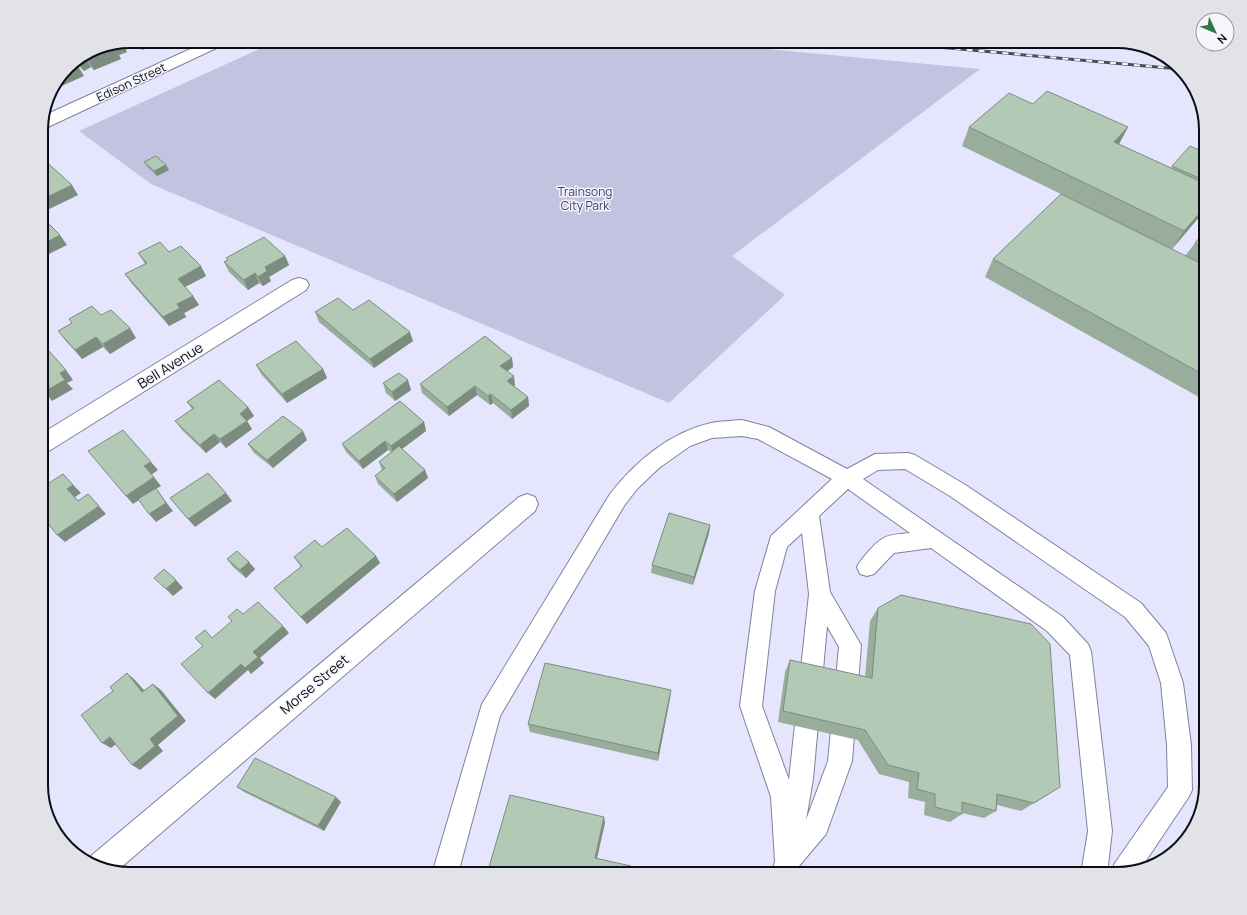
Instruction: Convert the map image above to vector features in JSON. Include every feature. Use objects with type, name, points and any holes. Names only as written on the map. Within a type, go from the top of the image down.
[{"type":"street","name":"Edison Street","points":[[49,120],[205,48]]},
{"type":"street","name":"Bell Avenue","points":[[48,441],[299,285]]},
{"type":"street","name":"Morse Street","points":[[104,863],[527,504]]},
{"type":"lane","points":[[447,867],[490,712],[618,500],[630,483],[652,462],[683,441],[711,431],[742,428],[762,432],[847,478],[1055,624],[1080,651],[1100,831],[1095,867]]},
{"type":"lane","points":[[786,867],[783,797],[751,706],[765,591],[778,542],[847,478],[875,462],[908,462],[957,490],[1133,610],[1158,640],[1172,683],[1179,744],[1180,790],[1128,866]]},
{"type":"lane","points":[[786,867],[801,779],[820,594],[809,514]]},
{"type":"lane","points":[[867,567],[889,545],[933,539]]},
{"type":"lane","points":[[786,867],[817,825],[840,761],[850,645],[820,594]]},
{"type":"green space","name":"Trainsong City Park","points":[[262,48],[757,48],[980,69],[732,256],[785,295],[669,403],[151,184],[79,131]]},
{"type":"building","points":[[113,50],[88,60],[104,52]]},
{"type":"building","points":[[1047,91],[1128,127],[1114,142],[1199,181],[1199,214],[1184,231],[969,127],[1009,93],[1033,104]]},
{"type":"building","points":[[1190,146],[1199,150],[1199,178],[1172,166]]},
{"type":"building","points":[[156,156],[166,165],[154,171],[144,162]]},
{"type":"building","points":[[48,163],[72,185],[48,197]]},
{"type":"building","points":[[1061,194],[1199,263],[1199,372],[993,259]]},
{"type":"building","points":[[48,223],[60,235],[48,241]]},
{"type":"building","points":[[264,237],[285,256],[265,267],[267,271],[258,277],[255,273],[244,280],[224,262],[228,260],[226,258]]},
{"type":"building","points":[[1199,238],[1199,245],[1195,243]]},
{"type":"building","points":[[160,242],[169,252],[181,246],[201,266],[178,279],[193,296],[177,304],[180,308],[163,317],[125,274],[147,263],[138,253]]},
{"type":"building","points":[[338,298],[353,310],[369,300],[410,332],[370,359],[315,312]]},
{"type":"building","points":[[92,306],[101,315],[111,310],[130,328],[103,344],[96,337],[75,350],[58,331],[72,323],[69,319]]},
{"type":"building","points":[[485,336],[512,358],[500,366],[514,376],[507,381],[528,397],[511,410],[491,394],[488,396],[475,386],[447,407],[420,384]]},
{"type":"building","points":[[296,341],[323,369],[282,394],[256,365]]},
{"type":"building","points":[[48,350],[66,370],[60,373],[65,380],[48,390]]},
{"type":"building","points":[[399,373],[408,380],[392,392],[383,383]]},
{"type":"building","points":[[219,380],[248,407],[240,414],[247,421],[220,439],[214,434],[200,445],[175,421],[194,408],[187,402]]},
{"type":"building","points":[[400,401],[424,422],[391,446],[385,441],[359,461],[342,444]]},
{"type":"building","points":[[283,416],[303,431],[267,460],[248,444]]},
{"type":"building","points":[[123,430],[151,462],[144,466],[154,477],[126,496],[88,451]]},
{"type":"building","points":[[399,446],[425,470],[394,494],[375,476],[385,468],[379,462]]},
{"type":"building","points":[[208,473],[226,493],[188,519],[170,498]]},
{"type":"building","points":[[63,474],[73,485],[67,489],[78,501],[88,494],[99,506],[57,535],[48,524],[48,484]]},
{"type":"building","points":[[156,488],[166,503],[149,514],[138,499]]},
{"type":"building","points":[[669,513],[710,525],[694,577],[652,565]]},
{"type":"building","points":[[347,528],[376,556],[301,617],[274,588],[302,566],[294,557],[315,540],[322,547]]},
{"type":"building","points":[[237,551],[249,562],[240,570],[227,559]]},
{"type":"building","points":[[164,569],[176,580],[166,589],[154,578]]},
{"type":"building","points":[[901,595],[1031,624],[1050,644],[1060,787],[1034,803],[997,794],[996,811],[962,802],[962,814],[935,807],[935,794],[917,789],[919,773],[888,765],[865,730],[783,711],[790,660],[872,678],[878,608]]},
{"type":"building","points":[[258,602],[283,626],[253,652],[258,657],[245,668],[241,664],[208,693],[181,664],[203,646],[195,638],[205,630],[212,638],[232,621],[228,617],[237,609],[243,614]]},
{"type":"building","points":[[545,663],[671,690],[658,753],[528,724]]},
{"type":"building","points":[[127,673],[142,692],[153,684],[178,716],[150,739],[155,746],[132,765],[110,737],[102,743],[81,715],[113,691],[110,687]]},
{"type":"building","points":[[255,758],[336,797],[318,826],[237,787]]},
{"type":"building","points":[[510,795],[604,817],[595,858],[631,866],[631,867],[489,867]]},
{"type":"railway","points":[[948,48],[1171,68]]}]
